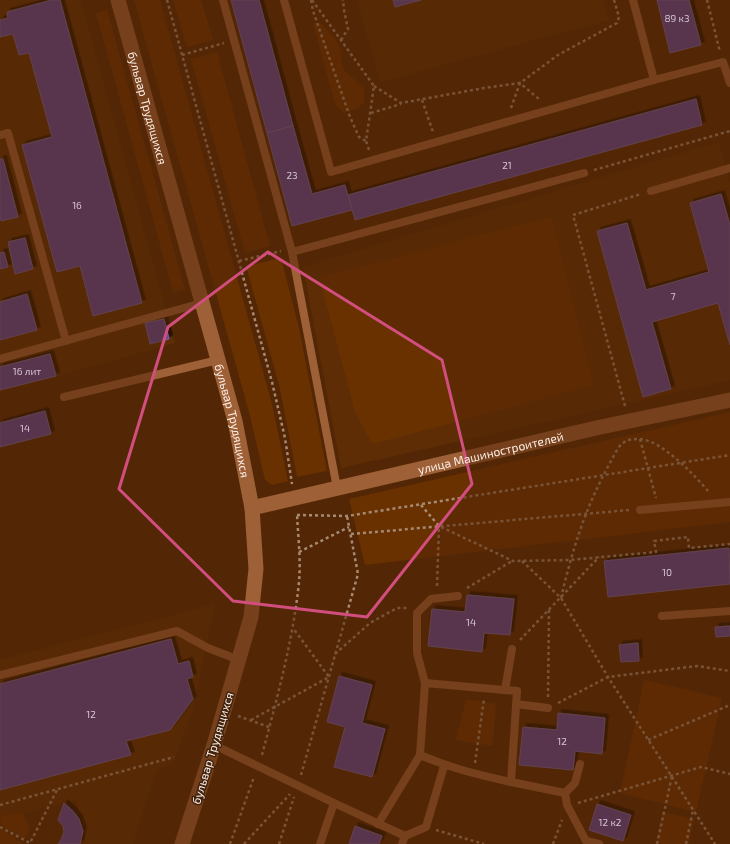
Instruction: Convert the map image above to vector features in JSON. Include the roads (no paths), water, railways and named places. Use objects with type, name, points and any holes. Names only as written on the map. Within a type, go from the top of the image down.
[{"type":"street","name":"бульвар Трудящихся","points":[[118,0],[218,360],[234,421],[252,508],[256,569],[251,617],[214,745],[182,844]]},
{"type":"street","name":"улица Машиностроителей","points":[[252,508],[588,430],[730,400]]},
{"type":"lane","points":[[223,0],[291,250],[337,488]]},
{"type":"lane","points":[[284,0],[331,172],[654,80],[723,62],[730,83]]},
{"type":"lane","points":[[633,0],[654,80]]},
{"type":"lane","points":[[0,135],[8,133],[66,341]]},
{"type":"lane","points":[[651,191],[730,168]]},
{"type":"lane","points":[[291,250],[584,173]]},
{"type":"lane","points":[[0,359],[202,303]]},
{"type":"lane","points":[[64,397],[218,360]]},
{"type":"lane","points":[[640,510],[730,502]]},
{"type":"lane","points":[[378,824],[420,755],[425,683],[417,653],[416,613],[431,599],[458,596]]},
{"type":"lane","points":[[662,616],[730,611]]},
{"type":"lane","points":[[0,675],[177,630],[208,648],[239,660]]},
{"type":"lane","points":[[505,690],[512,649]]},
{"type":"lane","points":[[425,683],[517,691],[511,782]]},
{"type":"lane","points":[[516,704],[548,708]]},
{"type":"lane","points":[[214,745],[405,836]]},
{"type":"lane","points":[[420,755],[444,766],[474,774],[564,793]]},
{"type":"lane","points":[[564,793],[575,783],[580,764]]},
{"type":"lane","points":[[402,844],[405,836],[426,827],[444,766]]},
{"type":"lane","points":[[564,793],[567,805],[586,841],[599,844]]},
{"type":"lane","points":[[320,844],[334,803]]}]
